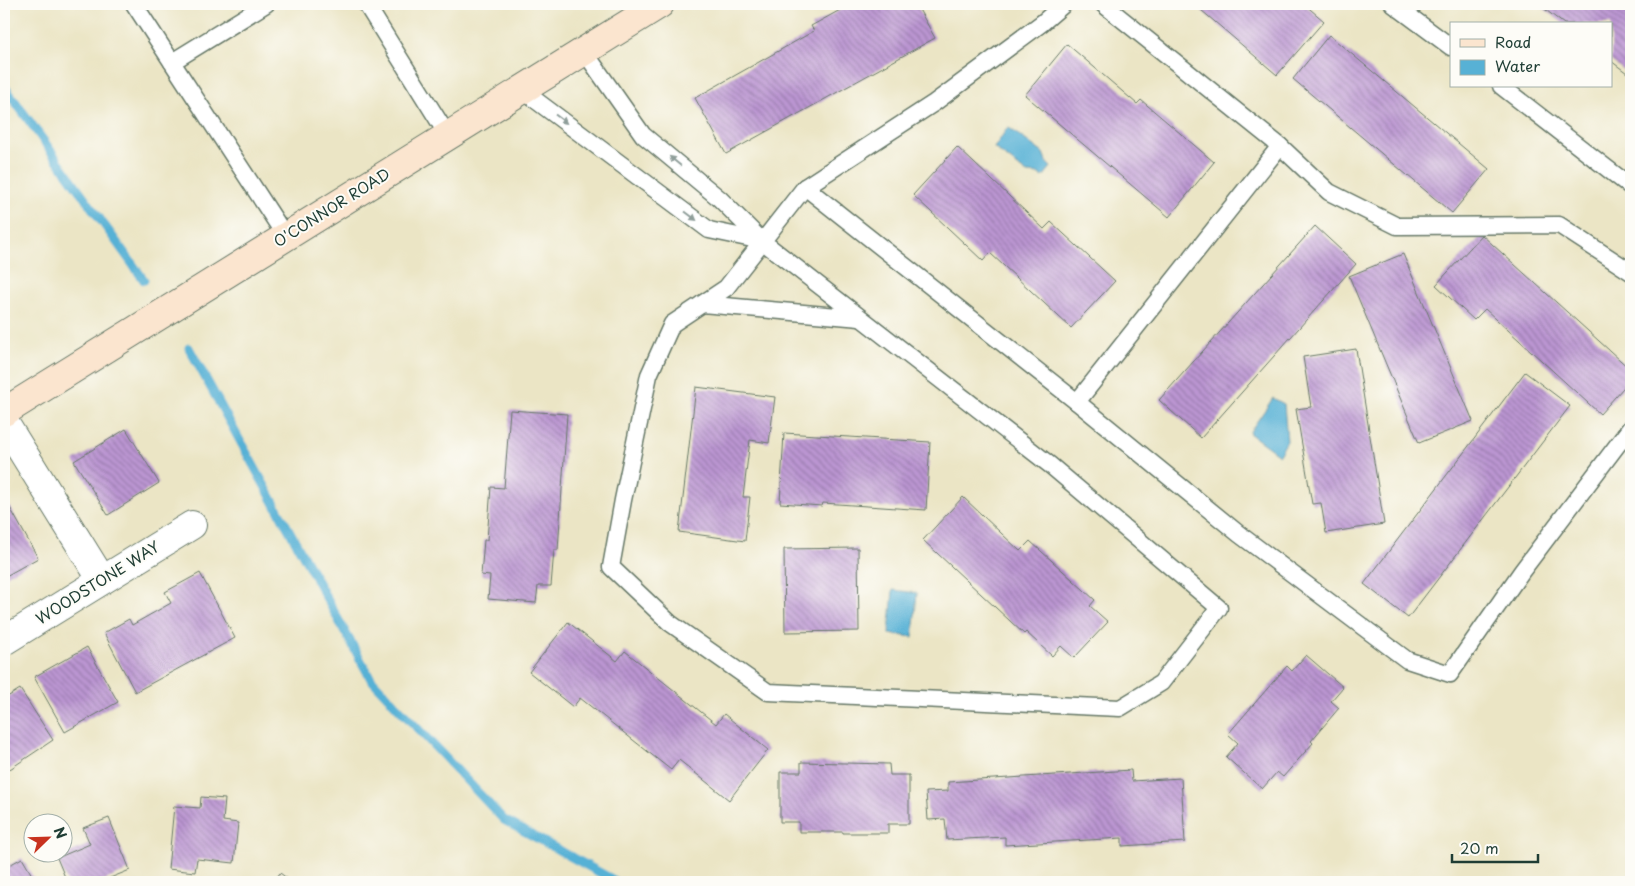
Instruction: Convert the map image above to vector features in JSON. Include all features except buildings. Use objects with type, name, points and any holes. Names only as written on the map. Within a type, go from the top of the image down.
[{"type":"main road","name":"O'CONNOR ROAD","points":[[4,412],[660,4]]},
{"type":"street","points":[[4,422],[102,580]]},
{"type":"street","name":"WOODSTONE WAY","points":[[4,642],[192,525]]},
{"type":"lane","points":[[134,4],[286,237]]},
{"type":"lane","points":[[172,62],[266,4]]},
{"type":"lane","points":[[366,4],[448,136]]},
{"type":"lane","points":[[584,50],[643,135],[720,199],[762,241],[1050,465],[1219,608],[1161,683],[1120,708],[768,692],[670,623],[611,567],[622,500],[649,374],[672,324],[726,288],[762,241],[805,187],[934,103],[1042,23],[1064,4]]},
{"type":"lane","points":[[1104,4],[1280,146],[1329,192],[1397,226],[1560,225],[1631,272]]},
{"type":"lane","points":[[1393,4],[1450,47]]},
{"type":"lane","points":[[1504,88],[1631,187]]},
{"type":"lane","points":[[522,90],[709,230],[762,241]]},
{"type":"lane","points":[[1077,402],[1280,146]]},
{"type":"lane","points":[[805,187],[1077,402],[1239,534],[1407,660],[1450,674],[1522,571],[1631,427]]},
{"type":"lane","points":[[702,304],[860,318]]},
{"type":"water","points":[[1008,127],[1043,153],[1051,167],[1043,177],[1039,174],[1027,173],[994,148]]},
{"type":"water","points":[[1273,398],[1284,404],[1287,441],[1279,455],[1249,433]]},
{"type":"water","points":[[893,590],[917,593],[913,637],[889,634]]},
{"type":"waterway","points":[[4,86],[144,280]]},
{"type":"waterway","points":[[189,348],[371,679],[504,820],[617,882]]}]
